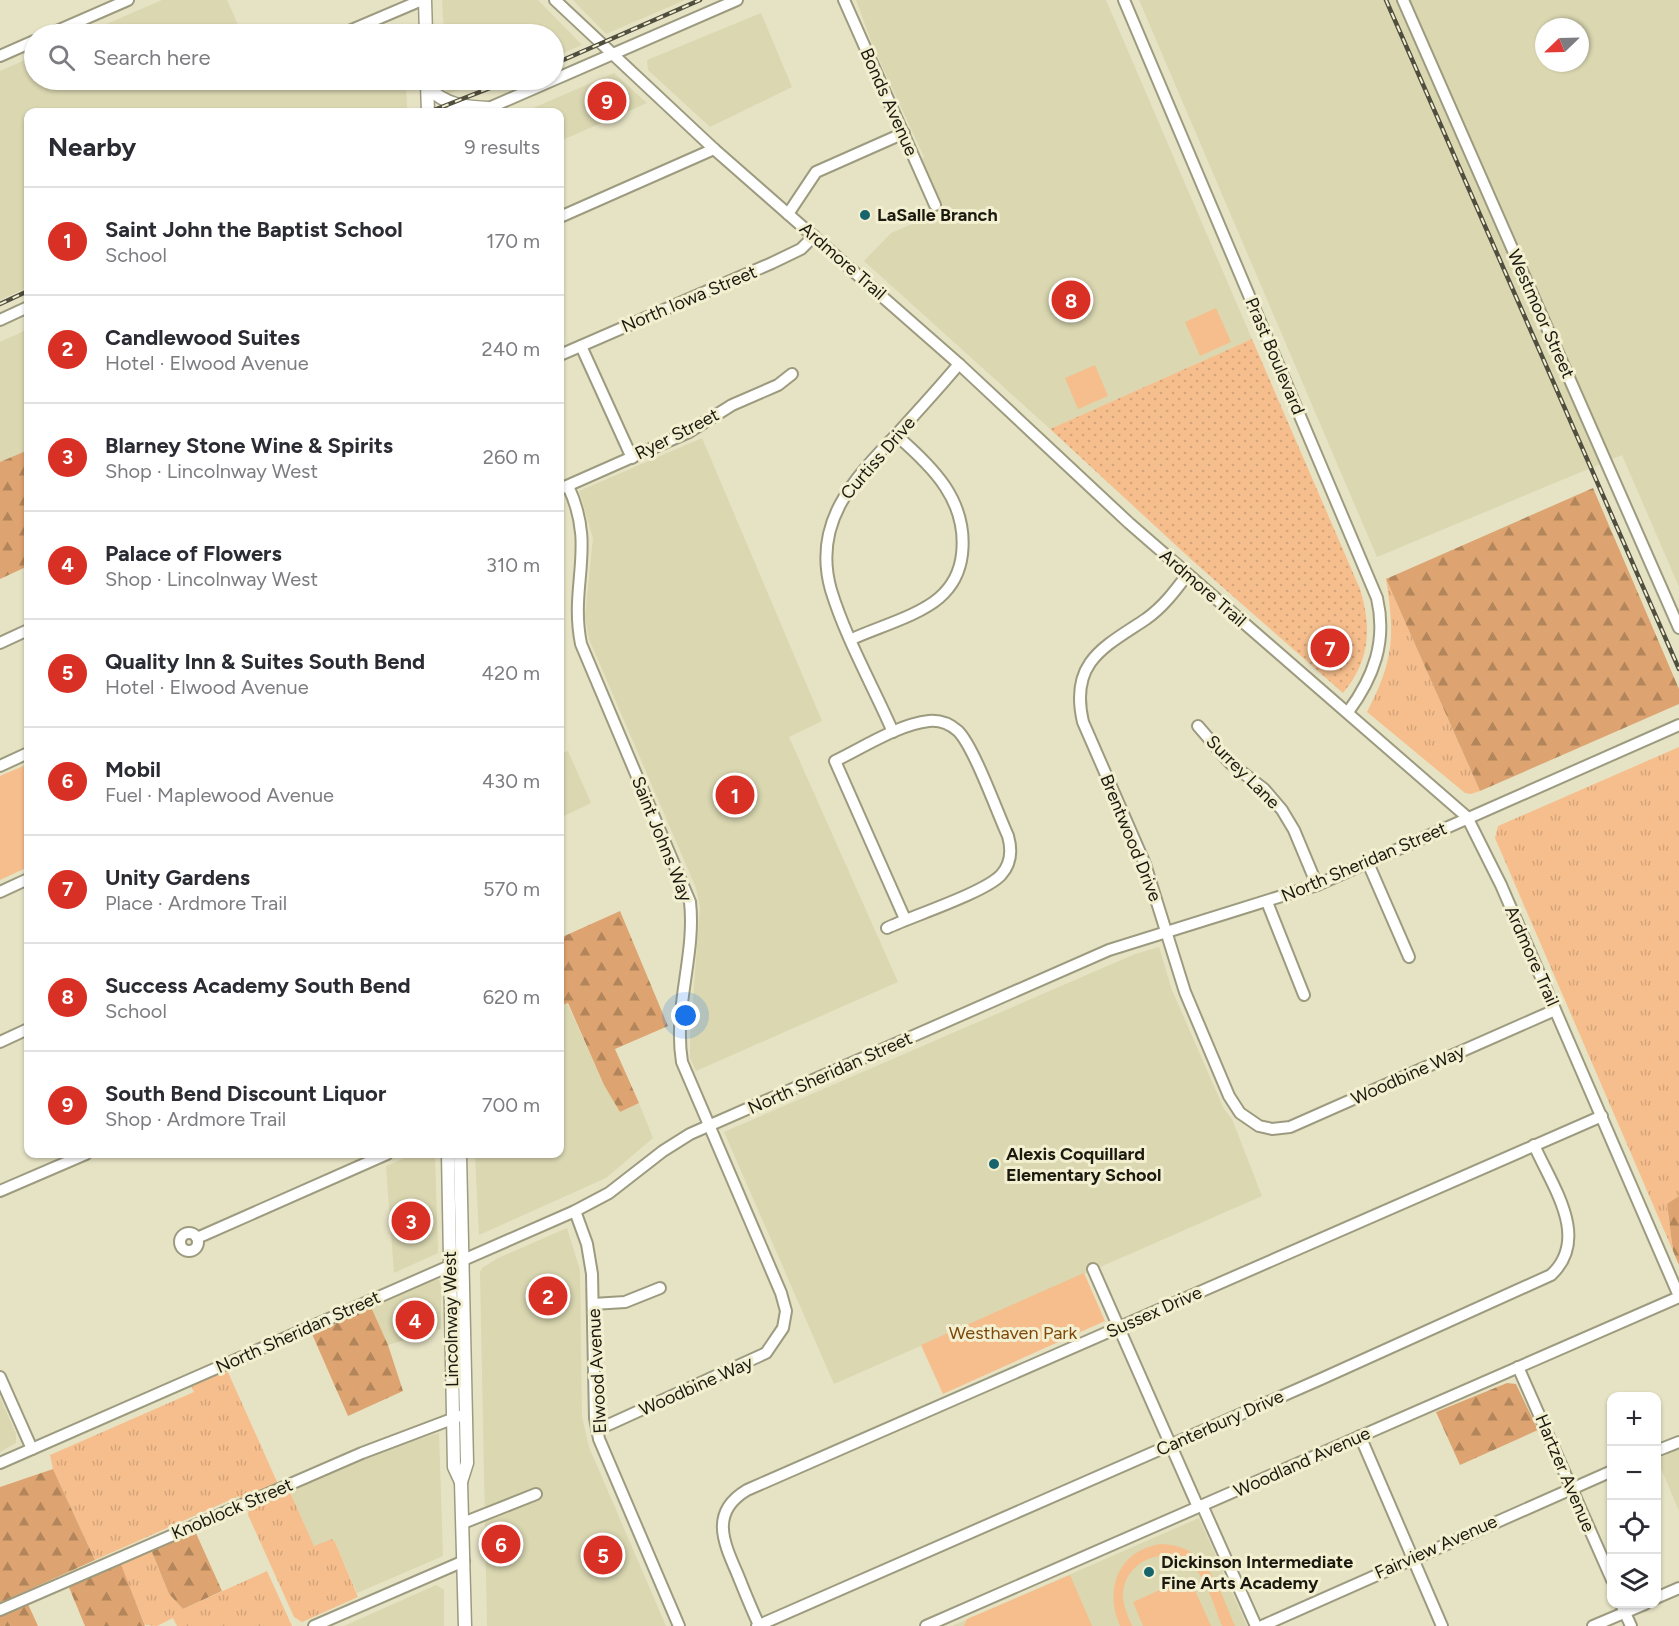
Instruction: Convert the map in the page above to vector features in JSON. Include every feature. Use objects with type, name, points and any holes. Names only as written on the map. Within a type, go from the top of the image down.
[{"type":"main road","points":[[423,0],[425,24]]},
{"type":"main road","points":[[427,90],[428,108]]},
{"type":"main road","points":[[432,90],[439,99],[467,108]]},
{"type":"main road","name":"Lincolnway West","points":[[448,1158],[454,1467],[461,1482]]},
{"type":"main road","name":"Lincolnway West","points":[[460,1158],[467,1462],[461,1482],[465,1626]]},
{"type":"street","points":[[73,24],[128,0]]},
{"type":"street","points":[[366,24],[423,0]]},
{"type":"street","name":"Ardmore Trail","points":[[555,0],[714,149],[959,364],[1187,575],[1467,817],[1486,852],[1679,1297]]},
{"type":"street","points":[[708,0],[713,11]]},
{"type":"street","points":[[564,75],[738,0]]},
{"type":"street","name":"Bonds Avenue","points":[[844,0],[935,205]]},
{"type":"street","name":"Prast Boulevard","points":[[1124,0],[1377,598],[1381,634],[1377,661],[1367,684],[1348,712]]},
{"type":"street","name":"Westmoor Street","points":[[1403,0],[1679,628]]},
{"type":"street","points":[[0,56],[24,45]]},
{"type":"street","points":[[488,108],[530,90]]},
{"type":"street","points":[[788,214],[816,172],[904,133]]},
{"type":"street","points":[[564,215],[714,149]]},
{"type":"street","name":"North Iowa Street","points":[[564,353],[792,254],[805,247],[814,236]]},
{"type":"street","points":[[0,320],[24,309]]},
{"type":"street","points":[[581,346],[632,458]]},
{"type":"street","name":"Curtiss Drive","points":[[893,732],[831,589],[827,561],[828,543],[839,503],[854,481],[959,364]]},
{"type":"street","name":"Ryer Street","points":[[564,488],[689,432],[732,405],[778,385],[792,374]]},
{"type":"street","points":[[852,639],[938,599],[953,584],[961,564],[960,516],[951,494],[934,470],[896,435]]},
{"type":"street","name":"Saint Johns Way","points":[[564,488],[580,515],[583,537],[578,615],[581,644],[688,892],[691,928],[679,1040],[686,1074],[781,1293]]},
{"type":"street","name":"Brentwood Drive","points":[[1187,575],[1157,610],[1109,641],[1093,657],[1085,672],[1079,698],[1083,722],[1145,864],[1185,992],[1229,1096],[1240,1113],[1259,1126]]},
{"type":"street","points":[[0,643],[24,632]]},
{"type":"street","points":[[887,928],[993,882],[1008,863],[1010,846],[967,744],[959,732],[949,724],[936,721],[923,722],[893,732],[835,761],[905,920]]},
{"type":"street","name":"North Sheridan Street","points":[[0,1463],[574,1211],[609,1193],[677,1142],[708,1126],[1109,950],[1166,930],[1317,885],[1679,725]]},
{"type":"street","name":"Surrey Lane","points":[[1198,726],[1230,763],[1264,789],[1282,810],[1294,831],[1317,885]]},
{"type":"street","points":[[0,766],[24,755]]},
{"type":"street","points":[[1368,863],[1409,957]]},
{"type":"street","points":[[0,892],[24,881]]},
{"type":"street","points":[[1266,902],[1304,996]]},
{"type":"street","name":"Woodbine Way","points":[[1259,1126],[1280,1129],[1300,1124],[1555,1010]]},
{"type":"street","points":[[0,1042],[24,1031]]},
{"type":"street","name":"Sussex Drive","points":[[758,1626],[722,1531],[728,1508],[742,1493],[1602,1116]]},
{"type":"street","name":"Canterbury Drive","points":[[758,1626],[1551,1275],[1569,1251],[1570,1231],[1534,1145]]},
{"type":"street","points":[[0,1191],[77,1158]]},
{"type":"street","points":[[197,1239],[378,1158]]},
{"type":"street","name":"Elwood Avenue","points":[[574,1211],[591,1259],[597,1430],[679,1626]]},
{"type":"street","points":[[1093,1269],[1170,1445],[1256,1626]]},
{"type":"street","points":[[593,1304],[625,1302],[660,1288]]},
{"type":"street","name":"Woodbine Way","points":[[597,1430],[766,1353],[783,1328],[786,1311],[781,1293]]},
{"type":"street","name":"Woodland Avenue","points":[[926,1626],[1679,1297]]},
{"type":"street","name":"Hartzer Avenue","points":[[1518,1367],[1607,1571]]},
{"type":"street","points":[[0,1377],[32,1449]]},
{"type":"street","name":"Knoblock Street","points":[[0,1610],[362,1453],[465,1413]]},
{"type":"street","points":[[1360,1436],[1442,1626]]},
{"type":"street","points":[[1661,1449],[1679,1442]]},
{"type":"street","name":"Fairview Avenue","points":[[1262,1626],[1412,1557],[1607,1472]]},
{"type":"street","points":[[463,1523],[536,1494]]},
{"type":"street","points":[[320,1625],[464,1561]]},
{"type":"street","points":[[1661,1596],[1679,1588]]},
{"type":"street","points":[[1593,1626],[1623,1608],[1631,1626]]},
{"type":"shaded area","points":[[162,0],[227,0],[238,24],[106,24]]},
{"type":"shaded area","points":[[442,0],[538,0],[561,24],[443,24]]},
{"type":"shaded area","points":[[573,0],[685,0],[606,34]]},
{"type":"shaded area","points":[[856,0],[1106,0],[1252,339],[1050,429],[864,261],[891,233],[944,210],[922,159],[924,157],[874,49]]},
{"type":"shaded area","points":[[1139,0],[1679,0],[1679,587],[1622,455],[1377,557]]},
{"type":"shaded area","points":[[761,13],[792,87],[710,127],[648,70],[647,60]]},
{"type":"shaded area","points":[[564,27],[582,45],[564,53]]},
{"type":"shaded area","points":[[24,60],[24,90],[406,90],[407,108],[24,108],[24,289],[0,300],[0,71]]},
{"type":"shaded area","points":[[614,73],[647,103],[564,139],[564,108],[533,108]]},
{"type":"shaded area","points":[[446,90],[459,90],[446,94]]},
{"type":"shaded area","points":[[24,331],[24,452],[0,462],[0,342]]},
{"type":"shaded area","points":[[702,438],[822,721],[789,737],[898,982],[696,1071],[690,1058],[690,1038],[700,907],[696,888],[589,639],[585,616],[593,538],[579,491]]},
{"type":"shaded area","points":[[568,751],[591,803],[564,816],[564,752]]},
{"type":"shaded area","name":"Alexis Coquillard Elementary School","points":[[1159,947],[1172,990],[1224,1109],[1232,1119],[1262,1196],[834,1384],[724,1132],[1135,954]]},
{"type":"shaded area","points":[[567,1003],[604,1085],[620,1112],[639,1103],[653,1138],[606,1178],[479,1235],[475,1158],[564,1158],[564,1004]]},
{"type":"shaded area","points":[[405,1158],[435,1158],[438,1253],[394,1273],[386,1166]]},
{"type":"shaded area","points":[[567,1228],[580,1270],[582,1417],[589,1447],[666,1626],[487,1626],[480,1272],[482,1268],[498,1258]]},
{"type":"shaded area","points":[[433,1279],[439,1280],[441,1285],[441,1329],[388,1345],[371,1307]]},
{"type":"shaded area","points":[[0,1397],[16,1434],[16,1443],[0,1452]]},
{"type":"shaded area","points":[[439,1433],[443,1556],[357,1593],[335,1542],[332,1539],[314,1547],[289,1490],[371,1454]]},
{"type":"shaded area","points":[[1679,1449],[1679,1511],[1661,1468],[1661,1457]]},
{"type":"shaded area","name":"Dickinson Intermediate Fine Arts Academy","points":[[1199,1518],[1247,1626],[952,1626]]},
{"type":"shaded area","points":[[436,1585],[444,1590],[444,1626],[344,1626]]},
{"type":"green space","points":[[1216,308],[1231,342],[1200,356],[1185,322]]},
{"type":"green space","points":[[1252,339],[1360,589],[1364,604],[1366,644],[1359,668],[1343,693],[1194,562],[1050,429]]},
{"type":"green space","points":[[1095,365],[1108,396],[1078,409],[1065,378]]},
{"type":"green space","points":[[24,452],[24,568],[0,579],[0,462]]},
{"type":"green space","points":[[1593,488],[1679,689],[1679,704],[1480,791],[1386,579]]},
{"type":"green space","points":[[1386,579],[1480,791],[1465,793],[1367,712],[1383,677],[1390,647],[1391,617]]},
{"type":"green space","points":[[1679,747],[1679,1196],[1667,1205],[1673,1251],[1495,838],[1498,826]]},
{"type":"green space","points":[[24,766],[24,869],[0,880],[0,776]]},
{"type":"green space","points":[[620,911],[668,1026],[615,1049],[639,1103],[620,1112],[604,1085],[568,1003],[564,1004],[564,936]]},
{"type":"green space","points":[[1679,1196],[1679,1265],[1673,1251],[1667,1204]]},
{"type":"green space","name":"Westhaven Park","points":[[1084,1273],[1105,1321],[943,1394],[921,1345]]},
{"type":"green space","points":[[371,1307],[388,1345],[403,1391],[348,1416],[312,1334]]},
{"type":"green space","points":[[227,1370],[278,1484],[241,1500],[239,1496],[95,1560],[53,1469],[50,1455],[194,1392],[191,1386]]},
{"type":"green space","points":[[1507,1383],[1516,1384],[1538,1430],[1460,1465],[1436,1412]]},
{"type":"green space","points":[[53,1469],[95,1560],[0,1603],[0,1487]]},
{"type":"green space","points":[[289,1490],[314,1546],[332,1539],[335,1542],[358,1597],[302,1622],[294,1617],[248,1515],[249,1505]]},
{"type":"green space","points":[[195,1531],[222,1591],[183,1609],[169,1594],[151,1550]]},
{"type":"green space","points":[[1160,1544],[1176,1546],[1201,1560],[1217,1584],[1235,1626],[1222,1626],[1206,1585],[1191,1565],[1170,1556],[1158,1556],[1138,1565],[1130,1573],[1123,1595],[1132,1626],[1120,1626],[1115,1612],[1114,1599],[1118,1574],[1134,1555]]},
{"type":"green space","points":[[150,1548],[169,1594],[183,1609],[267,1571],[292,1626],[177,1626],[173,1618],[157,1626],[145,1625],[119,1561]]},
{"type":"green space","points":[[120,1562],[145,1626],[85,1626],[68,1585]]},
{"type":"green space","points":[[1070,1575],[1092,1626],[964,1626],[967,1619]]},
{"type":"green space","points":[[1189,1577],[1211,1626],[1143,1626],[1133,1602]]},
{"type":"green space","points":[[27,1602],[38,1626],[0,1626],[0,1614]]},
{"type":"railway","points":[[564,60],[700,0]]},
{"type":"railway","points":[[1386,0],[1679,669]]},
{"type":"railway","points":[[439,108],[485,90]]},
{"type":"railway","points":[[0,304],[24,293]]},
{"type":"place","name":"South Bend Discount Liquor","points":[[607,101]]},
{"type":"place","name":"LaSalle Branch","points":[[865,215]]},
{"type":"place","name":"Success Academy South Bend","points":[[1071,300]]},
{"type":"place","name":"Unity Gardens","points":[[1330,648]]},
{"type":"place","name":"Saint John the Baptist School","points":[[735,795]]},
{"type":"place","name":"Alexis Coquillard Elementary School","points":[[994,1164]]},
{"type":"place","name":"Blarney Stone Wine & Spirits","points":[[411,1221]]},
{"type":"place","name":"Candlewood Suites","points":[[548,1296]]},
{"type":"place","name":"Palace of Flowers","points":[[415,1320]]},
{"type":"place","name":"Mobil","points":[[501,1544]]},
{"type":"place","name":"Quality Inn & Suites South Bend","points":[[603,1555]]},
{"type":"place","name":"Dickinson Intermediate Fine Arts Academy","points":[[1149,1572]]}]
